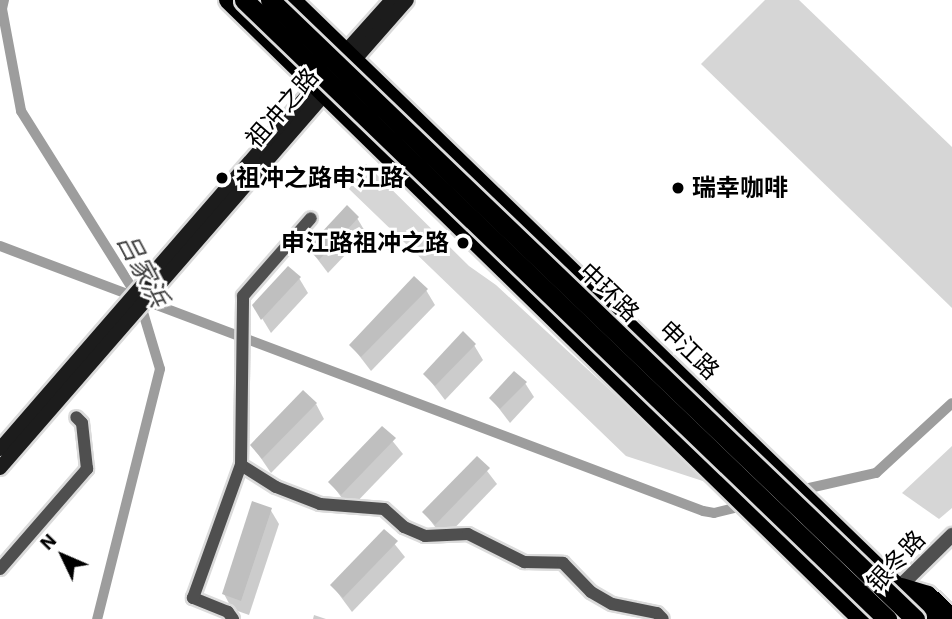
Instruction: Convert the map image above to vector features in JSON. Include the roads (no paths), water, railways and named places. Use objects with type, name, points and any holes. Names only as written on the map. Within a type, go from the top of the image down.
[{"type":"highway","name":"中环路","points":[[244,0],[887,619]]},
{"type":"highway","name":"中环路","points":[[270,0],[915,619]]},
{"type":"main road","points":[[228,0],[725,481],[861,619]]},
{"type":"main road","name":"申江路","points":[[292,0],[931,619]]},
{"type":"main road","name":"祖冲之路","points":[[0,468],[106,346],[179,253],[350,55],[392,0]]},
{"type":"main road","name":"祖冲之路","points":[[350,55],[407,0]]},
{"type":"main road","name":"祖冲之路","points":[[0,449],[96,334],[179,253]]},
{"type":"main road","points":[[898,586],[928,595],[952,617]]},
{"type":"street","points":[[233,619],[228,612],[194,598],[241,465],[240,361],[243,296],[311,218]]},
{"type":"street","points":[[0,569],[87,469],[82,423],[76,417]]},
{"type":"street","points":[[241,465],[276,487],[320,504],[384,509],[404,527],[425,536],[468,534],[524,562],[563,563],[591,592],[612,604],[657,613],[663,619]]},
{"type":"street","name":"银冬路","points":[[876,619],[898,586],[952,535]]},
{"type":"waterway","name":"吕家浜","points":[[4,0],[2,9],[21,111],[139,299],[160,369],[97,619]]},
{"type":"waterway","points":[[0,246],[703,511],[714,513],[747,505]]},
{"type":"waterway","points":[[796,491],[876,473],[952,403]]},
{"type":"place","name":"祖冲之路申江路","points":[[222,178]]},
{"type":"place","name":"瑞幸咖啡","points":[[678,188]]},
{"type":"place","name":"申江路祖冲之路","points":[[463,243]]}]
